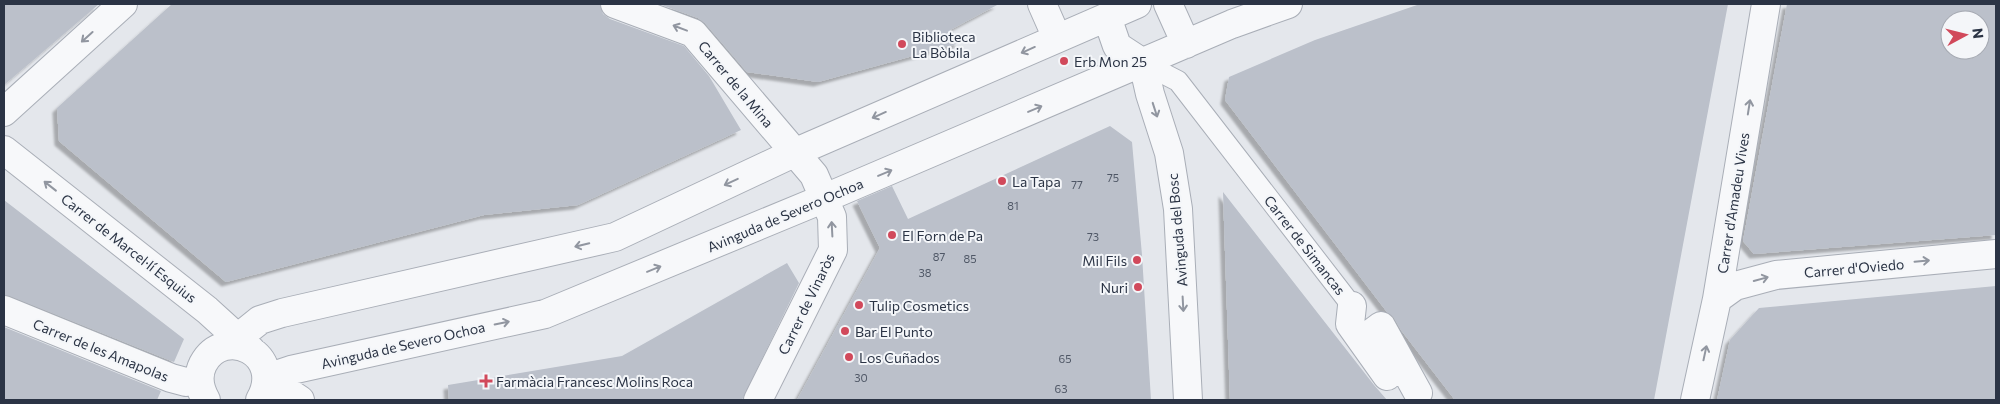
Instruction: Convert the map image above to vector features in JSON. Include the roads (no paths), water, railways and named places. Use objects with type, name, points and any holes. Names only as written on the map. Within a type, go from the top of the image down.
[{"type":"street","points":[[4,112],[123,4]]},
{"type":"street","name":"Carrer de la Mina","points":[[615,4],[693,33],[771,126],[796,152]]},
{"type":"street","points":[[1042,4],[1057,38]]},
{"type":"street","points":[[202,390],[201,369],[206,358],[218,348],[240,345],[260,320],[282,313],[615,237],[796,152],[1137,4]]},
{"type":"street","points":[[1168,4],[1186,44]]},
{"type":"street","name":"Avinguda de Severo Ochoa","points":[[264,389],[292,370],[545,314],[825,198],[1232,24],[1288,4]]},
{"type":"street","name":"Carrer d'Amadeu Vives","points":[[1695,400],[1717,299],[1766,4]]},
{"type":"street","points":[[1107,17],[1117,46],[1143,63]]},
{"type":"street","name":"Avinguda del Bosc","points":[[1143,63],[1150,94],[1169,153],[1178,209],[1188,400]]},
{"type":"street","name":"Carrer de Marcel·lí Esquius","points":[[4,150],[207,310],[240,345],[259,356],[265,367],[264,389]]},
{"type":"street","name":"Carrer de Vinaròs","points":[[758,400],[833,250],[832,217],[825,198],[814,175],[796,152]]},
{"type":"street","name":"Carrer d'Oviedo","points":[[1717,299],[1735,286],[1776,275],[1996,254]]},
{"type":"street","name":"Carrer de Simancas","points":[[1352,306],[1350,324],[1387,376],[1393,370],[1373,332],[1382,326],[1421,397]]},
{"type":"street","name":"Carrer de les Amapolas","points":[[4,310],[202,390]]},
{"type":"street","points":[[264,389],[300,400]]},
{"type":"lane","name":"Carrer de Simancas","points":[[1143,63],[1178,81],[1352,306]]},
{"type":"place","name":"Biblioteca La Bòbila","points":[[902,44]]},
{"type":"place","name":"Erb Mon 25","points":[[1064,61]]},
{"type":"place","name":"La Tapa","points":[[1002,181]]},
{"type":"place","name":"El Forn de Pa","points":[[892,235]]},
{"type":"place","name":"Mil Fils","points":[[1137,260]]},
{"type":"place","name":"Nuri","points":[[1138,287]]},
{"type":"place","name":"Tulip Cosmetics","points":[[859,305]]},
{"type":"place","name":"Bar El Punto","points":[[845,331]]},
{"type":"place","name":"Los Cuñados","points":[[849,357]]},
{"type":"place","name":"Farmàcia Francesc Molins Roca","points":[[486,381]]}]
